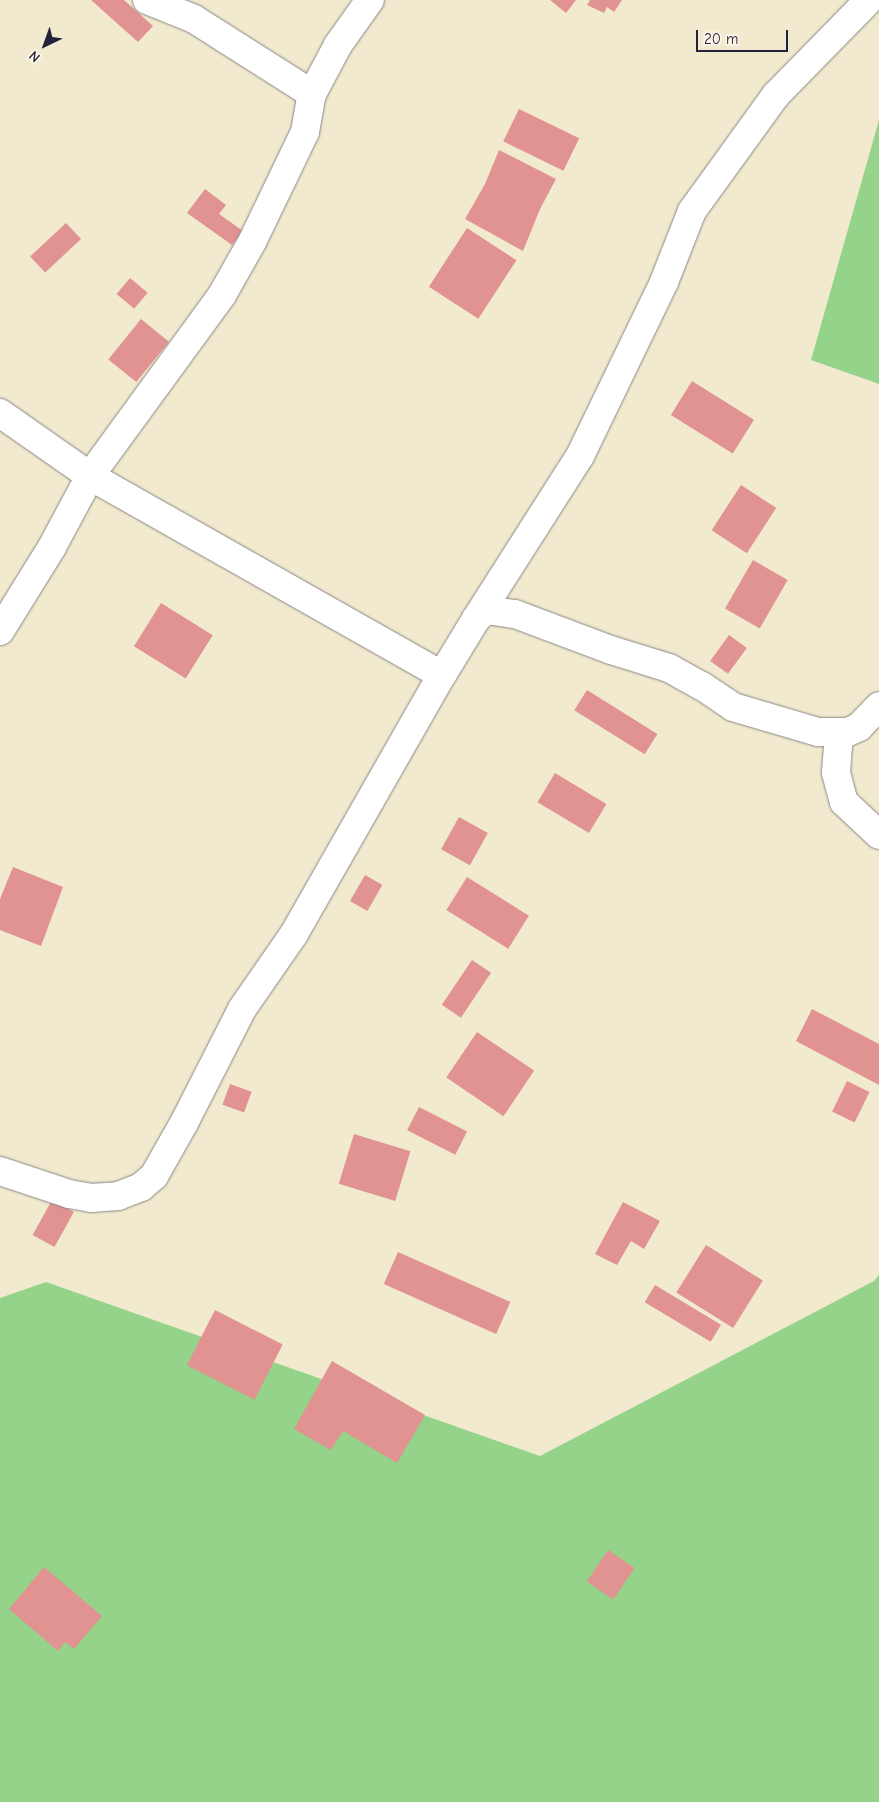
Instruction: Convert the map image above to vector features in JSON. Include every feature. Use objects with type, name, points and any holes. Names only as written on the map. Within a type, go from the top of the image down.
[{"type":"street","points":[[147,0],[194,19],[312,94]]},
{"type":"street","points":[[0,631],[52,547],[90,476],[222,295],[252,242],[305,132],[312,94],[338,46],[370,0]]},
{"type":"street","points":[[0,1171],[69,1194],[91,1198],[118,1196],[141,1187],[154,1176],[184,1123],[242,1008],[299,926],[442,675],[580,456],[664,282],[692,211],[776,95],[869,0]]},
{"type":"street","points":[[0,413],[90,476],[442,675]]},
{"type":"street","points":[[476,619],[486,610],[515,614],[610,650],[669,668],[696,682],[733,707],[747,713],[818,732],[839,734],[859,727],[879,706]]},
{"type":"street","points":[[839,734],[836,773],[844,802],[879,835]]},
{"type":"green space","points":[[879,120],[879,384],[811,360]]},
{"type":"green space","points":[[879,1275],[879,1802],[0,1802],[0,1298],[46,1282],[540,1456],[874,1281]]},
{"type":"building","points":[[91,0],[124,0],[153,26],[138,42]]},
{"type":"building","points":[[550,0],[576,0],[566,13]]},
{"type":"building","points":[[590,0],[622,0],[614,12],[607,7],[604,13],[587,5]]},
{"type":"building","points":[[519,109],[579,138],[563,171],[503,141]]},
{"type":"building","points":[[499,150],[556,179],[540,209],[523,251],[465,219],[485,184]]},
{"type":"building","points":[[205,189],[226,205],[219,214],[243,231],[232,245],[187,213]]},
{"type":"building","points":[[66,223],[81,239],[45,273],[30,256]]},
{"type":"building","points":[[467,228],[516,260],[478,319],[429,287]]},
{"type":"building","points":[[130,278],[148,293],[134,309],[117,294]]},
{"type":"building","points":[[141,319],[169,342],[136,382],[108,359]]},
{"type":"building","points":[[692,381],[754,420],[733,454],[671,415]]},
{"type":"building","points":[[741,485],[776,508],[747,553],[712,530]]},
{"type":"building","points":[[753,560],[788,580],[760,628],[725,608]]},
{"type":"building","points":[[161,603],[213,635],[186,679],[134,646]]},
{"type":"building","points":[[729,635],[747,648],[728,674],[710,661]]},
{"type":"building","points":[[587,690],[657,734],[645,754],[574,710]]},
{"type":"building","points":[[555,773],[606,804],[589,833],[537,802]]},
{"type":"building","points":[[459,817],[488,833],[470,865],[441,849]]},
{"type":"building","points":[[13,867],[63,887],[41,946],[0,930],[0,899]]},
{"type":"building","points":[[365,875],[382,885],[367,911],[350,901]]},
{"type":"building","points":[[467,877],[529,916],[508,949],[446,910]]},
{"type":"building","points":[[472,960],[491,973],[461,1018],[442,1005]]},
{"type":"building","points":[[812,1009],[879,1044],[879,1085],[796,1041]]},
{"type":"building","points":[[477,1032],[534,1071],[503,1116],[446,1078]]},
{"type":"building","points":[[847,1081],[869,1092],[855,1123],[832,1112]]},
{"type":"building","points":[[230,1084],[252,1092],[244,1113],[222,1105]]},
{"type":"building","points":[[419,1107],[467,1132],[455,1155],[407,1130]]},
{"type":"building","points":[[354,1134],[410,1151],[395,1201],[339,1184]]},
{"type":"building","points":[[52,1200],[74,1212],[54,1247],[33,1235]]},
{"type":"building","points":[[623,1202],[660,1221],[644,1249],[631,1241],[617,1265],[595,1254]]},
{"type":"building","points":[[706,1245],[763,1281],[733,1328],[676,1292]]},
{"type":"building","points":[[398,1252],[510,1302],[496,1334],[384,1284]]},
{"type":"building","points":[[655,1285],[721,1325],[711,1342],[645,1302]]},
{"type":"building","points":[[215,1310],[283,1345],[255,1400],[187,1365]]},
{"type":"building","points":[[332,1361],[425,1415],[397,1463],[343,1431],[331,1450],[294,1429]]},
{"type":"building","points":[[608,1550],[635,1568],[613,1599],[587,1582]]},
{"type":"building","points":[[44,1567],[102,1616],[74,1649],[65,1642],[58,1651],[9,1609]]}]
